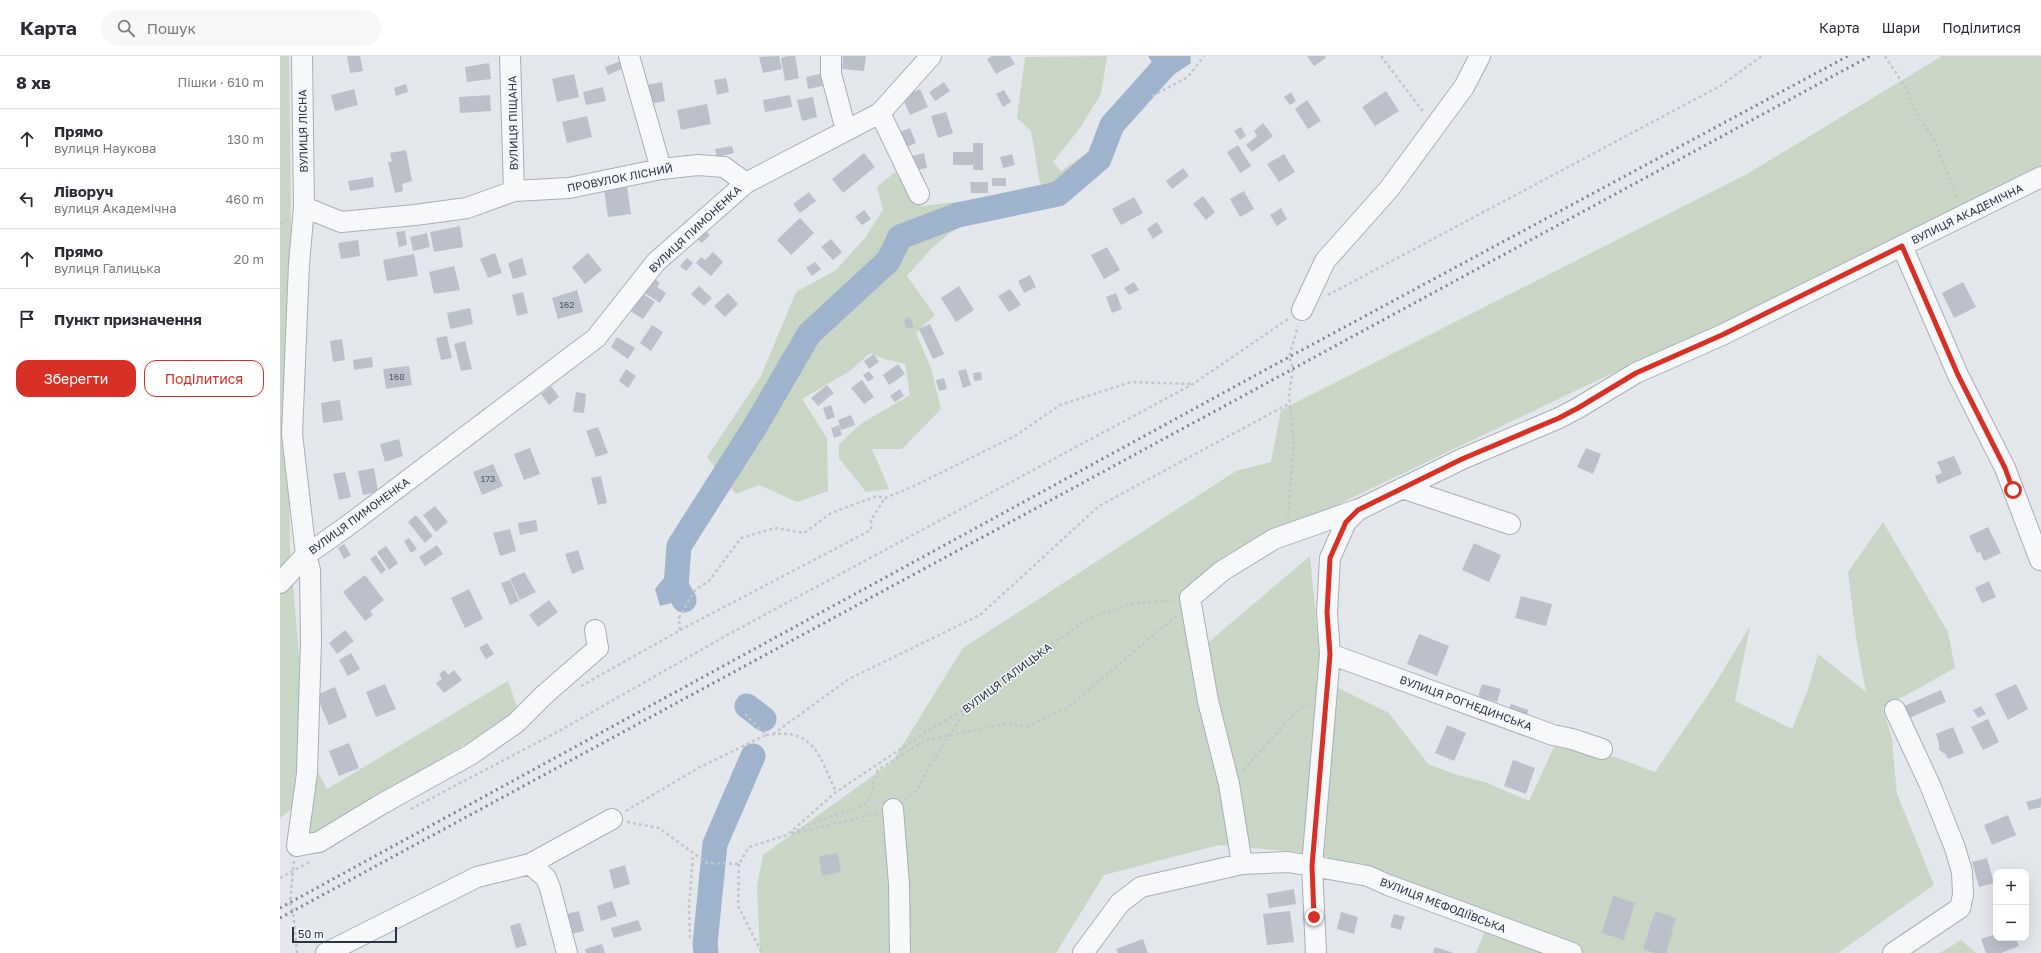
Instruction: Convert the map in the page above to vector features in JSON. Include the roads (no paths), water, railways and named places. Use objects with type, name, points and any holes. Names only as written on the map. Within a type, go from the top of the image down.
[{"type":"street","name":"ВУЛИЦЯ ЛІСНА","points":[[302,56],[304,207],[299,264],[292,434],[306,555]]},
{"type":"street","name":"ВУЛИЦЯ ПІЩАНА","points":[[510,56],[514,190]]},
{"type":"street","points":[[629,56],[662,168]]},
{"type":"street","points":[[831,56],[831,74],[846,130]]},
{"type":"street","name":"ВУЛИЦЯ ПИМОНЕНКА","points":[[595,630],[598,648],[516,722],[470,755],[380,805],[319,842],[297,846],[307,773],[310,570],[306,555],[346,527],[596,338],[656,262],[746,182],[880,113],[931,56]]},
{"type":"street","points":[[1302,310],[1325,261],[1389,189],[1464,87],[1480,56]]},
{"type":"street","points":[[880,113],[919,194]]},
{"type":"street","name":"ПРОВУЛОК ЛІСНИЙ","points":[[304,207],[340,222],[467,208],[514,190],[569,188],[662,168],[698,165],[724,167],[746,182]]},
{"type":"street","name":"ВУЛИЦЯ АКАДЕМІЧНА","points":[[1312,866],[1323,754],[1326,688],[1330,654],[1327,613],[1330,558],[1346,522],[1358,510],[1462,459],[1559,418],[1636,373],[1722,335],[2041,177]]},
{"type":"street","points":[[1902,246],[1958,375],[2005,468],[2040,560]]},
{"type":"street","points":[[1402,488],[1510,524]]},
{"type":"street","points":[[1242,864],[1229,784],[1208,701],[1191,601],[1222,571],[1274,539],[1287,536],[1358,510]]},
{"type":"street","points":[[280,583],[306,555]]},
{"type":"street","name":"ВУЛИЦЯ РОГНЕДИНСЬКА","points":[[1330,654],[1553,735],[1572,739],[1602,750]]},
{"type":"street","points":[[1893,953],[1960,908],[1963,895],[1962,872],[1955,848],[1930,785],[1895,710]]},
{"type":"street","points":[[893,809],[899,884],[900,953]]},
{"type":"street","points":[[326,953],[477,877],[530,864],[612,819]]},
{"type":"street","points":[[1083,953],[1120,904],[1141,887],[1242,864],[1288,862],[1312,866],[1316,953]]},
{"type":"street","points":[[530,864],[546,878],[568,953]]},
{"type":"street","name":"ВУЛИЦЯ МЕФОДІЇВСЬКА","points":[[1312,866],[1368,876],[1388,885],[1572,953]]},
{"type":"water","points":[[1148,56],[1190,56],[1191,63],[1164,81]]},
{"type":"water","points":[[678,558],[684,571],[684,600],[660,606],[655,589],[668,573],[668,562]]},
{"type":"waterway","points":[[684,600],[676,586],[679,546],[756,425],[809,334],[888,261],[900,237],[958,215],[1058,194],[1099,159],[1112,125],[1172,58],[1178,56]]},
{"type":"waterway","points":[[747,706],[764,719]]},
{"type":"waterway","points":[[706,953],[705,944],[715,844],[753,756]]},
{"type":"railway","points":[[280,908],[1289,357],[1848,56]]},
{"type":"railway","points":[[280,918],[1870,56]]}]
